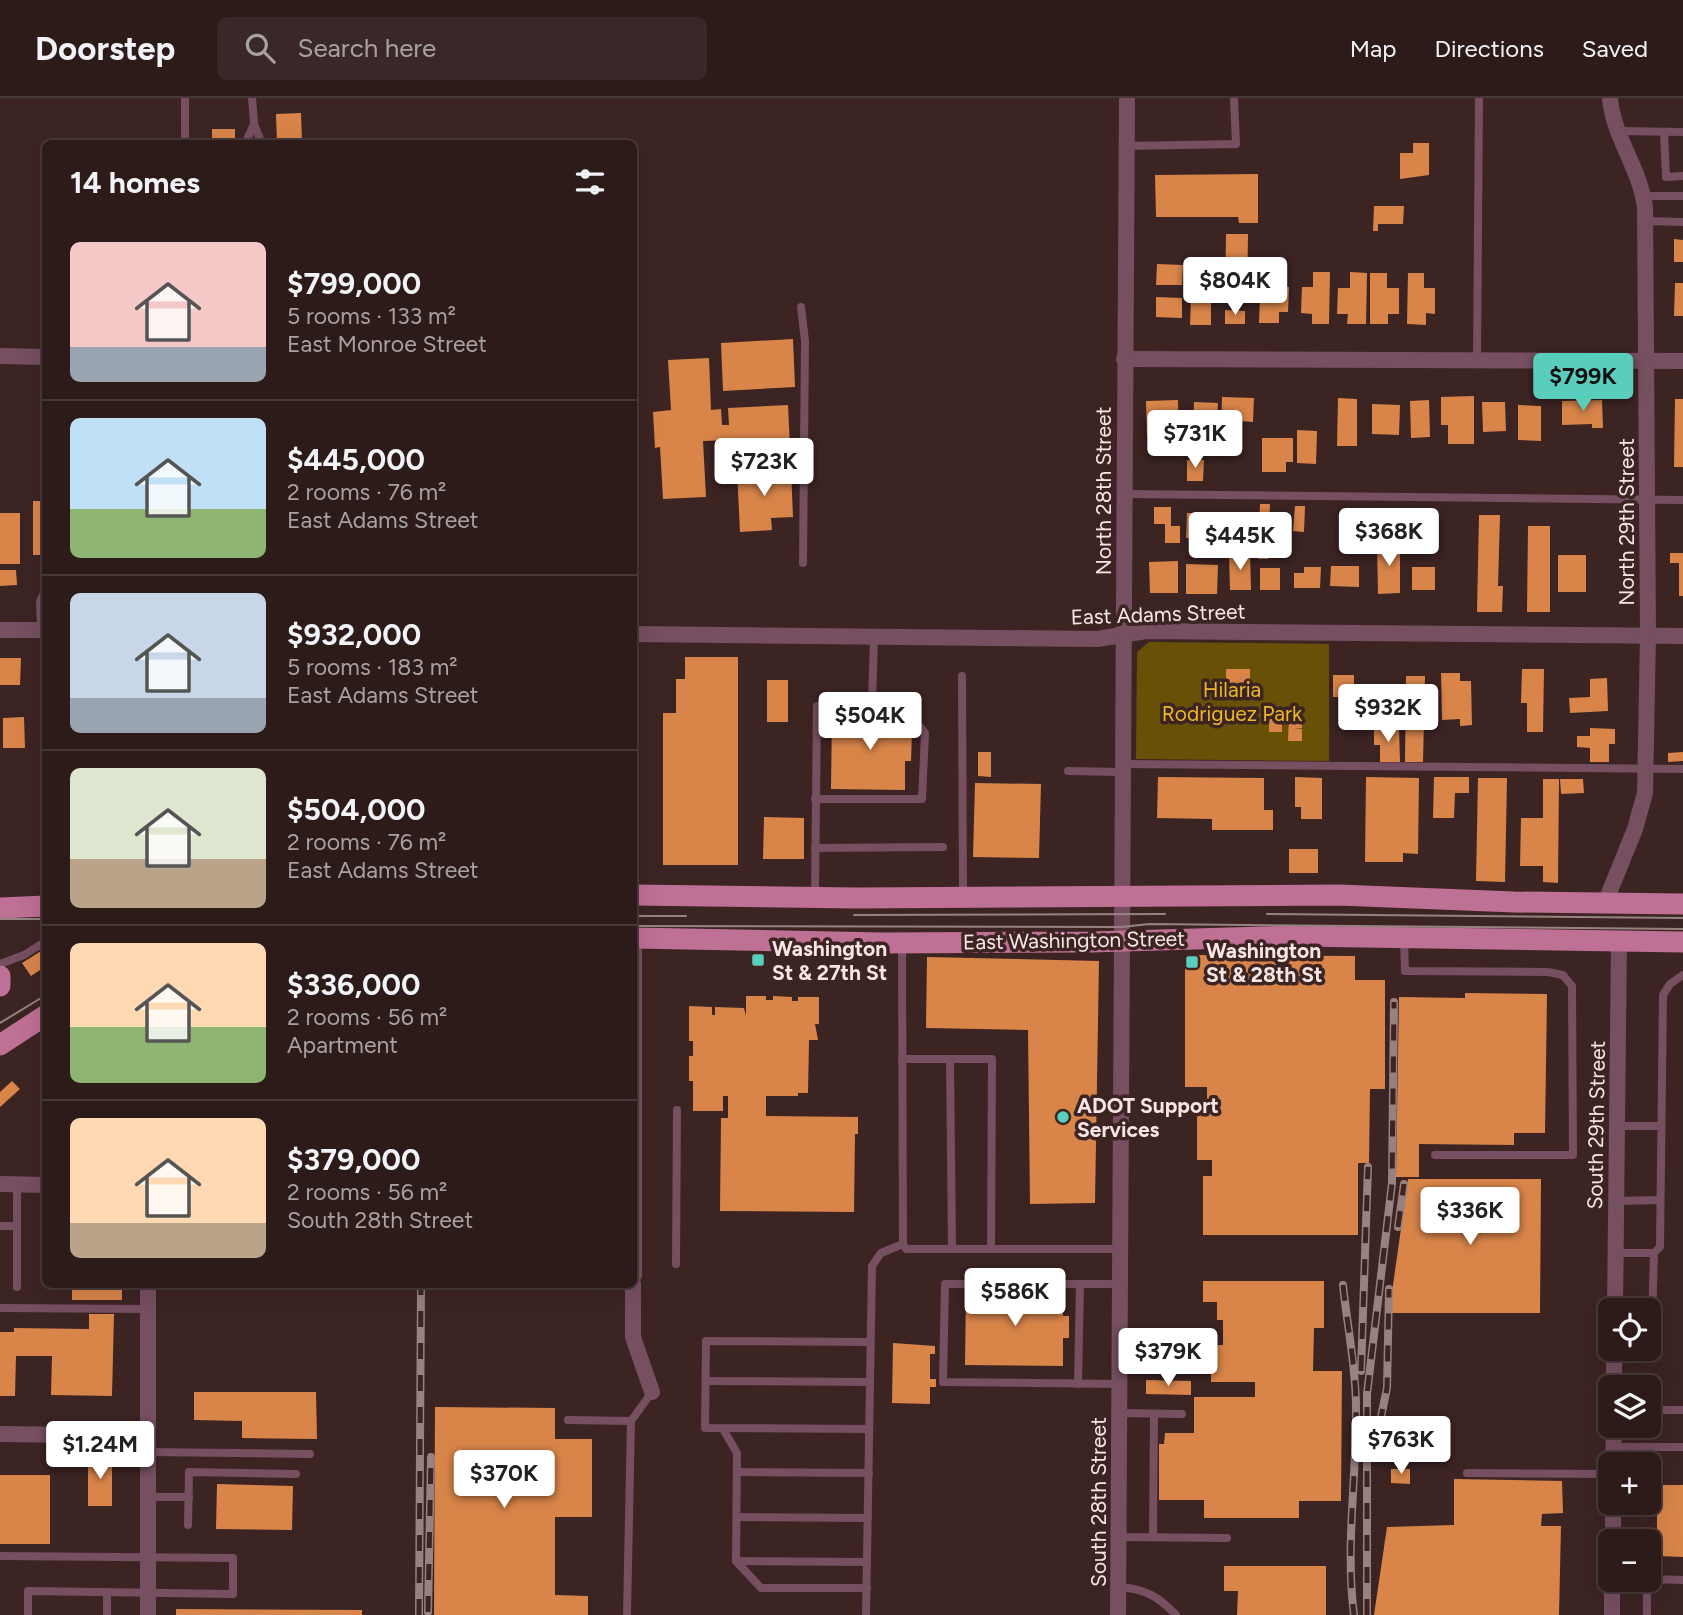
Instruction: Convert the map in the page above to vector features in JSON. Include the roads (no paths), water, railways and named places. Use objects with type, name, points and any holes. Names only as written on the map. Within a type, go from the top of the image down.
[{"type":"main road","name":"East Washington Street","points":[[637,895],[1339,895],[1683,904]]},
{"type":"main road","points":[[0,897],[42,897]]},
{"type":"main road","points":[[0,908],[42,906]]},
{"type":"main road","name":"East Washington Street","points":[[637,938],[902,943],[1121,934],[1683,942]]},
{"type":"main road","points":[[0,976],[0,986]]},
{"type":"main road","points":[[0,1033],[42,1007]]},
{"type":"main road","points":[[0,1045],[42,1018]]},
{"type":"street","name":"North 28th Street","points":[[1121,934],[1127,98]]},
{"type":"street","name":"North 29th Street","points":[[1605,903],[1635,829],[1645,793],[1648,635],[1645,221],[1643,197],[1616,131],[1610,98]]},
{"type":"street","points":[[0,356],[42,357]]},
{"type":"street","points":[[1124,359],[1683,361]]},
{"type":"street","points":[[0,630],[42,630]]},
{"type":"street","name":"East Adams Street","points":[[637,634],[1097,639],[1146,631],[1683,636]]},
{"type":"street","name":"South 28th Street","points":[[1118,1615],[1121,934]]},
{"type":"street","name":"South 29th Street","points":[[1615,1298],[1619,940]]},
{"type":"street","points":[[8,1184],[42,1185]]},
{"type":"street","points":[[148,1288],[148,1615]]},
{"type":"street","points":[[634,1288],[633,1337],[652,1392]]},
{"type":"street","points":[[0,1434],[147,1436]]},
{"type":"street","points":[[1614,1438],[1614,1452]]},
{"type":"street","points":[[1612,1592],[1612,1615]]},
{"type":"lane","points":[[185,98],[185,140]]},
{"type":"lane","points":[[252,98],[254,124],[260,140]]},
{"type":"lane","points":[[1127,146],[1236,144],[1234,98]]},
{"type":"lane","points":[[1477,361],[1479,98]]},
{"type":"lane","points":[[247,140],[254,124]]},
{"type":"lane","points":[[1616,131],[1683,132]]},
{"type":"lane","points":[[1664,132],[1666,177],[1683,176]]},
{"type":"lane","points":[[1643,197],[1683,196]]},
{"type":"lane","points":[[1645,221],[1683,222]]},
{"type":"lane","points":[[801,307],[805,341],[803,563]]},
{"type":"lane","points":[[1124,494],[1683,500]]},
{"type":"lane","points":[[42,597],[42,620]]},
{"type":"lane","points":[[872,703],[874,636]]},
{"type":"lane","points":[[962,676],[963,896]]},
{"type":"lane","points":[[815,799],[922,799],[925,733],[905,708],[872,703],[817,706],[815,799],[815,897]]},
{"type":"lane","points":[[1068,771],[1122,768],[1683,769]]},
{"type":"lane","points":[[815,848],[943,847]]},
{"type":"lane","points":[[1404,937],[1405,971],[1548,972],[1563,975],[1572,986],[1573,1155],[1435,1155]]},
{"type":"lane","points":[[902,943],[903,1244],[906,1249],[1120,1249]]},
{"type":"lane","points":[[0,964],[24,955],[42,944]]},
{"type":"lane","points":[[1653,1298],[1654,1253],[1660,1247],[1664,995],[1670,984],[1683,975]]},
{"type":"lane","points":[[902,1059],[992,1059],[991,1249]]},
{"type":"lane","points":[[950,1059],[952,1249]]},
{"type":"lane","points":[[676,1264],[677,1110]]},
{"type":"lane","points":[[1616,1126],[1661,1126]]},
{"type":"lane","points":[[8,1184],[16,1226],[16,1287]]},
{"type":"lane","points":[[1616,1201],[1660,1200]]},
{"type":"lane","points":[[0,1226],[16,1226]]},
{"type":"lane","points":[[866,1615],[872,1266],[881,1253],[903,1244]]},
{"type":"lane","points":[[1615,1253],[1654,1253]]},
{"type":"lane","points":[[1119,1384],[943,1382],[945,1284],[1120,1284]]},
{"type":"lane","points":[[1078,1384],[1080,1284]]},
{"type":"lane","points":[[0,1308],[147,1309]]},
{"type":"lane","points":[[869,1429],[705,1428],[706,1341],[870,1342]]},
{"type":"lane","points":[[706,1381],[870,1382]]},
{"type":"lane","points":[[627,1615],[631,1421],[652,1392]]},
{"type":"lane","points":[[1661,1409],[1683,1409]]},
{"type":"lane","points":[[1119,1413],[1182,1414]]},
{"type":"lane","points":[[1153,1536],[1154,1414]]},
{"type":"lane","points":[[568,1420],[631,1421]]},
{"type":"lane","points":[[723,1429],[737,1453],[736,1561],[761,1588],[867,1588]]},
{"type":"lane","points":[[1614,1447],[1683,1447]]},
{"type":"lane","points":[[147,1452],[310,1454]]},
{"type":"lane","points":[[188,1525],[189,1472],[296,1474]]},
{"type":"lane","points":[[737,1472],[869,1473]]},
{"type":"lane","points":[[1466,1473],[1598,1474]]},
{"type":"lane","points":[[147,1497],[188,1497]]},
{"type":"lane","points":[[737,1517],[868,1518]]},
{"type":"lane","points":[[1119,1537],[1227,1538]]},
{"type":"lane","points":[[0,1556],[233,1558],[233,1594],[28,1591],[28,1615]]},
{"type":"lane","points":[[736,1561],[867,1562]]},
{"type":"lane","points":[[1661,1580],[1683,1580]]},
{"type":"lane","points":[[1119,1587],[1138,1588],[1157,1596],[1176,1615]]},
{"type":"lane","points":[[107,1592],[107,1615]]},
{"type":"lane","points":[[1647,1615],[1648,1592]]},
{"type":"tram line","points":[[854,915],[1165,914]]},
{"type":"tram line","points":[[1267,914],[1683,918]]},
{"type":"tram line","points":[[637,916],[686,916]]},
{"type":"tram line","points":[[0,919],[42,919]]},
{"type":"tram line","points":[[637,926],[1121,927],[1150,924],[1683,929]]},
{"type":"tram line","points":[[0,1023],[42,997]]},
{"type":"railway","points":[[1367,1615],[1367,1394],[1392,1183],[1394,1002]]},
{"type":"railway","points":[[1361,1371],[1368,1167]]},
{"type":"railway","points":[[1398,1227],[1404,1184]]},
{"type":"railway","points":[[1343,1285],[1356,1392],[1351,1537],[1354,1615]]},
{"type":"railway","points":[[419,1615],[421,1288]]},
{"type":"railway","points":[[1373,1456],[1387,1388],[1389,1289]]},
{"type":"railway","points":[[428,1612],[431,1457]]},
{"type":"place","name":"Washington St & 27th St","points":[[758,960]]},
{"type":"place","name":"Washington St & 28th St","points":[[1192,962]]},
{"type":"place","name":"ADOT Support Services","points":[[1063,1117]]},
{"type":"park label","name":"Hilaria Rodriguez Park","points":[[1232,701]]}]
